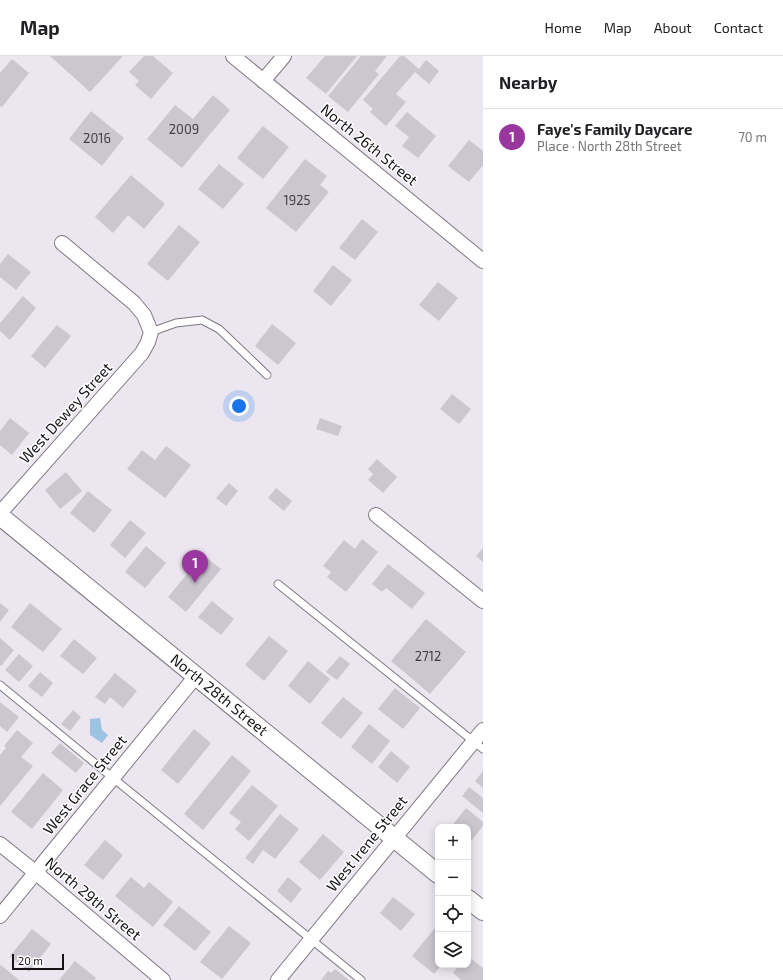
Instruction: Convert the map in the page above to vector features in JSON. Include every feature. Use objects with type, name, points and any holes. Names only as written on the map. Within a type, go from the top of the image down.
[{"type":"street","name":"North 26th Street","points":[[233,56],[483,261]]},
{"type":"street","points":[[263,81],[284,56]]},
{"type":"street","points":[[62,243],[134,303],[144,315],[151,332]]},
{"type":"street","name":"West Dewey Street","points":[[0,515],[142,353],[151,332]]},
{"type":"street","points":[[376,514],[483,601]]},
{"type":"street","name":"North 28th Street","points":[[0,515],[435,872]]},
{"type":"street","name":"West Grace Street","points":[[0,916],[196,676]]},
{"type":"street","name":"West Irene Street","points":[[278,980],[394,839],[478,745],[483,730]]},
{"type":"street","name":"North 29th Street","points":[[0,844],[163,980]]},
{"type":"street","points":[[471,901],[483,911]]},
{"type":"lane","points":[[151,332],[176,323],[202,320],[219,329],[267,375]]},
{"type":"lane","points":[[278,584],[478,745]]},
{"type":"lane","points":[[0,685],[361,980]]},
{"type":"water","points":[[100,718],[102,730],[108,735],[102,743],[90,735],[90,719]]},
{"type":"building","points":[[50,56],[123,56],[90,92]]},
{"type":"building","points":[[144,56],[153,56],[173,73],[151,99],[135,85],[139,81],[129,72]]},
{"type":"building","points":[[325,56],[357,56],[326,94],[306,78]]},
{"type":"building","points":[[361,56],[387,56],[375,71],[379,74],[348,112],[328,96]]},
{"type":"building","points":[[400,56],[404,56],[419,69],[426,60],[439,71],[429,84],[415,72],[396,94],[406,102],[386,126],[370,112],[373,109],[363,100]]},
{"type":"building","points":[[12,59],[29,73],[2,107],[0,106],[0,73]]},
{"type":"building","points":[[213,95],[230,110],[182,168],[147,139],[175,105],[193,119]]},
{"type":"building","points":[[91,111],[124,138],[102,166],[69,139]]},
{"type":"building","points":[[407,112],[436,136],[418,158],[402,146],[409,137],[395,126]]},
{"type":"building","points":[[263,126],[289,147],[263,179],[237,158]]},
{"type":"building","points":[[469,140],[483,151],[483,165],[469,182],[448,166]]},
{"type":"building","points":[[305,159],[327,176],[320,185],[329,192],[296,232],[266,208]]},
{"type":"building","points":[[219,164],[244,184],[223,209],[198,189]]},
{"type":"building","points":[[131,175],[165,204],[144,229],[128,215],[113,233],[95,217]]},
{"type":"building","points":[[362,219],[378,232],[355,260],[339,248]]},
{"type":"building","points":[[179,225],[200,242],[168,281],[147,264]]},
{"type":"building","points":[[8,254],[31,272],[16,290],[0,277],[0,264]]},
{"type":"building","points":[[333,265],[352,280],[331,306],[313,291]]},
{"type":"building","points":[[438,282],[458,298],[439,321],[419,305]]},
{"type":"building","points":[[23,296],[36,308],[10,340],[0,331],[0,323]]},
{"type":"building","points":[[272,324],[296,343],[278,365],[255,346]]},
{"type":"building","points":[[57,325],[71,336],[45,368],[31,356]]},
{"type":"building","points":[[452,394],[471,409],[459,424],[440,409]]},
{"type":"building","points":[[10,418],[29,433],[12,455],[0,445],[0,431]]},
{"type":"building","points":[[320,418],[342,426],[338,436],[316,429]]},
{"type":"building","points":[[166,446],[191,465],[165,498],[127,469],[142,450],[155,460]]},
{"type":"building","points":[[377,459],[397,477],[383,493],[368,480],[373,474],[368,469]]},
{"type":"building","points":[[66,472],[82,491],[60,509],[45,490]]},
{"type":"building","points":[[229,483],[238,491],[226,506],[216,498]]},
{"type":"building","points":[[276,488],[292,501],[284,511],[268,498]]},
{"type":"building","points":[[88,491],[112,510],[94,533],[70,513]]},
{"type":"building","points":[[130,520],[146,533],[125,558],[110,545]]},
{"type":"building","points":[[362,539],[378,552],[346,592],[327,577],[331,572],[323,566],[344,540],[355,549]]},
{"type":"building","points":[[146,546],[166,563],[145,588],[125,572]]},
{"type":"building","points":[[483,548],[483,562],[476,556]]},
{"type":"building","points":[[203,555],[221,569],[186,612],[168,597]]},
{"type":"building","points":[[388,564],[425,593],[412,609],[386,588],[382,592],[372,584]]},
{"type":"building","points":[[212,601],[234,619],[221,635],[198,617]]},
{"type":"building","points":[[0,603],[9,610],[0,622]]},
{"type":"building","points":[[30,603],[62,629],[43,652],[11,627]]},
{"type":"building","points":[[426,619],[466,652],[430,694],[391,661]]},
{"type":"building","points":[[269,636],[288,651],[264,681],[245,665]]},
{"type":"building","points":[[0,638],[14,650],[1,666],[0,665]]},
{"type":"building","points":[[74,639],[97,658],[83,674],[60,656]]},
{"type":"building","points":[[19,654],[33,666],[19,682],[5,670]]},
{"type":"building","points":[[340,656],[350,664],[337,680],[326,672]]},
{"type":"building","points":[[308,661],[330,679],[310,704],[288,686]]},
{"type":"building","points":[[40,672],[53,683],[42,697],[28,686]]},
{"type":"building","points":[[115,673],[137,691],[123,708],[110,697],[105,704],[95,697]]},
{"type":"building","points":[[395,688],[420,708],[403,729],[378,709]]},
{"type":"building","points":[[343,697],[363,713],[341,739],[321,723]]},
{"type":"building","points":[[0,702],[19,717],[7,732],[0,726]]},
{"type":"building","points":[[73,710],[81,717],[70,731],[61,724]]},
{"type":"building","points":[[369,724],[390,741],[372,764],[351,747]]},
{"type":"building","points":[[194,729],[211,743],[178,784],[161,770]]},
{"type":"building","points":[[17,730],[33,743],[21,757],[33,766],[0,806],[0,755],[6,748],[4,746]]},
{"type":"building","points":[[60,743],[84,763],[76,773],[51,753]]},
{"type":"building","points":[[391,751],[410,767],[397,783],[378,767]]},
{"type":"building","points":[[232,755],[251,771],[203,830],[184,814]]},
{"type":"building","points":[[483,771],[483,788],[475,781]]},
{"type":"building","points":[[43,773],[63,790],[32,829],[11,812]]},
{"type":"building","points":[[252,785],[278,806],[249,841],[235,829],[241,822],[229,813]]},
{"type":"building","points":[[469,787],[483,798],[483,813],[462,796]]},
{"type":"building","points":[[466,808],[483,822],[483,826],[471,841],[471,824],[453,824]]},
{"type":"building","points":[[280,814],[299,829],[275,859],[263,850],[253,864],[245,858]]},
{"type":"building","points":[[323,834],[344,852],[320,880],[299,862]]},
{"type":"building","points":[[105,840],[123,855],[103,880],[84,865]]},
{"type":"building","points":[[131,877],[144,888],[149,882],[173,902],[153,927],[115,896]]},
{"type":"building","points":[[288,877],[302,889],[291,903],[277,891]]},
{"type":"building","points":[[393,897],[415,914],[401,931],[380,913]]},
{"type":"building","points":[[179,906],[211,932],[195,951],[163,925]]},
{"type":"building","points":[[229,926],[251,943],[222,979],[200,962]]},
{"type":"building","points":[[435,928],[435,968],[439,968],[434,974],[412,956]]},
{"type":"building","points":[[32,929],[51,944],[29,972],[10,956]]},
{"type":"building","points":[[471,958],[483,968],[483,980],[461,980],[453,973],[457,968],[471,968]]},
{"type":"building","points":[[75,961],[96,978],[94,980],[59,980]]},
{"type":"building","points":[[1,965],[19,980],[0,980]]},
{"type":"building","points":[[335,969],[349,980],[321,980],[328,971],[331,973]]},
{"type":"place","name":"Faye's Family Daycare","points":[[195,583]]}]
